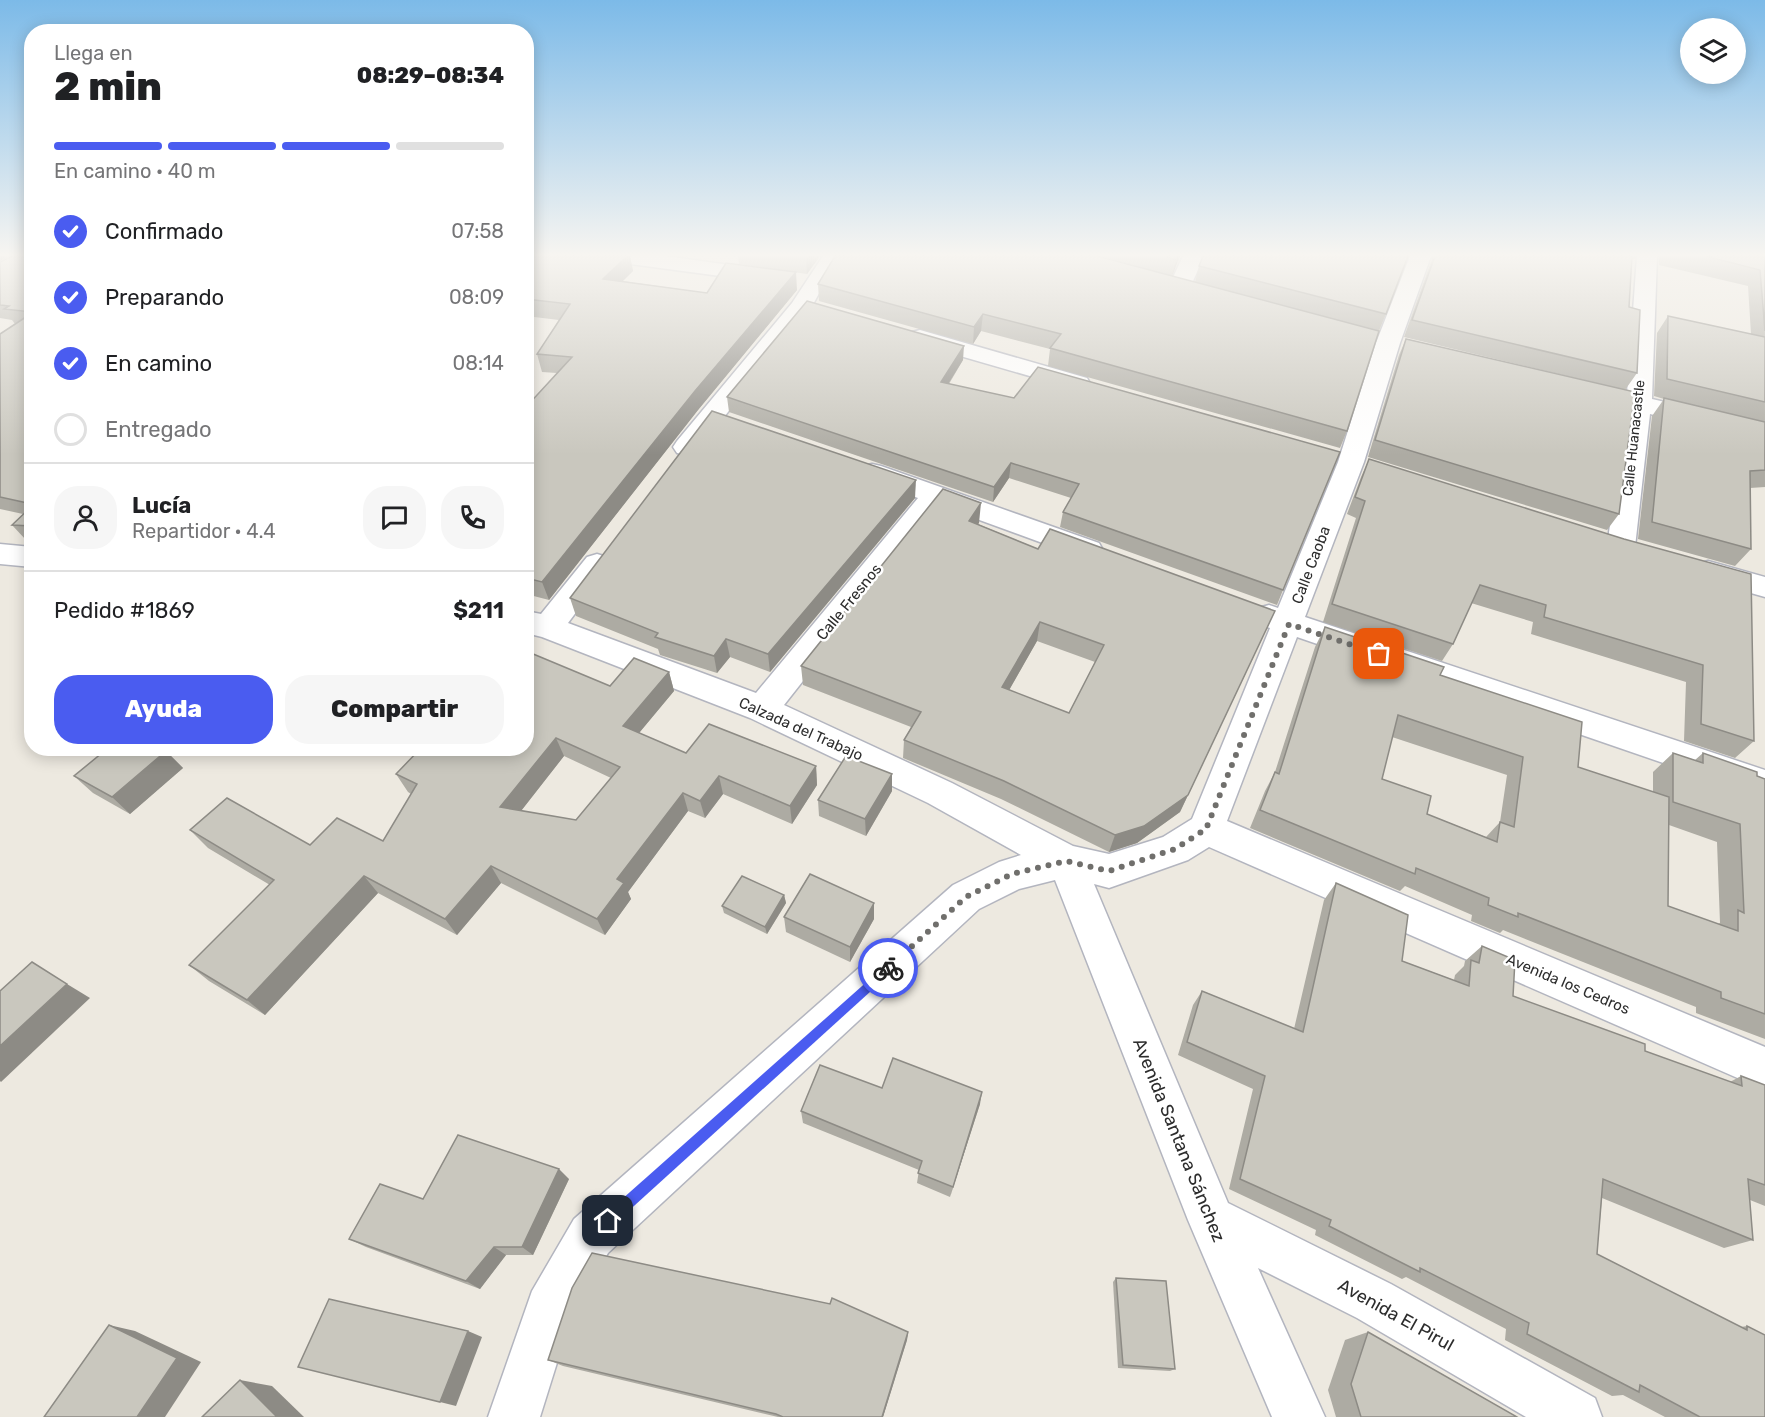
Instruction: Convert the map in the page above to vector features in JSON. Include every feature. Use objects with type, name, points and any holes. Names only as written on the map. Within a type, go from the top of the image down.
[{"type":"street","points":[[674,462],[779,322]]},
{"type":"street","name":"Calle Caoba","points":[[1206,829],[1289,624],[1351,462],[1396,322]]},
{"type":"street","name":"Calle Huanacastle","points":[[1621,546],[1640,404],[1644,322]]},
{"type":"street","points":[[892,329],[1098,389]]},
{"type":"street","points":[[1571,388],[1765,433]]},
{"type":"street","points":[[709,416],[743,428]]},
{"type":"street","points":[[845,463],[1112,559]]},
{"type":"street","name":"Calle Fresnos","points":[[762,710],[936,494]]},
{"type":"street","points":[[537,625],[611,545]]},
{"type":"street","points":[[0,554],[24,556]]},
{"type":"street","points":[[1688,566],[1765,587]]},
{"type":"street","points":[[1245,607],[1289,624],[1765,784]]},
{"type":"street","name":"Calzada del Trabajo","points":[[537,625],[762,710],[940,793],[1066,861]]},
{"type":"street","points":[[514,1417],[549,1308],[591,1236],[966,897],[1012,874],[1066,861],[1109,871],[1175,849],[1206,829]]},
{"type":"street","name":"Avenida los Cedros","points":[[1206,829],[1765,1069]]},
{"type":"street","name":"Avenida Santana Sánchez","points":[[1066,861],[1211,1220],[1299,1417]]},
{"type":"street","name":"Avenida El Pirul","points":[[1211,1220],[1374,1300],[1576,1417]]},
{"type":"building","points":[[18,322],[24,322],[24,502],[0,497],[0,334]]},
{"type":"building","points":[[558,322],[753,322],[695,391],[542,582],[534,580],[534,398],[572,357],[537,354]]},
{"type":"building","points":[[789,322],[881,322],[964,346],[941,382],[1014,398],[1038,367],[1340,452],[1283,590],[1063,512],[1079,484],[1011,463],[994,487],[727,397]]},
{"type":"building","points":[[956,322],[977,322],[974,327]]},
{"type":"building","points":[[1015,322],[1346,322],[1379,331],[1347,431],[1050,348],[1061,334]]},
{"type":"building","points":[[1421,322],[1639,322],[1637,373]]},
{"type":"building","points":[[1668,322],[1696,322],[1765,337],[1765,402],[1667,379]]},
{"type":"building","points":[[1406,339],[1635,392],[1619,514],[1375,440]]},
{"type":"building","points":[[1664,398],[1765,422],[1765,470],[1750,471],[1751,549],[1652,522]]},
{"type":"building","points":[[712,411],[916,480],[768,654],[726,639],[714,656],[655,637],[658,633],[570,598]]},
{"type":"building","points":[[1369,459],[1624,539],[1751,574],[1754,741],[1701,724],[1703,665],[1544,617],[1546,605],[1480,585],[1453,644],[1332,604],[1365,501],[1355,497]]},
{"type":"building","points":[[943,489],[981,503],[969,521],[1038,549],[1050,529],[1275,611],[1188,795],[1144,826],[1115,835],[1004,781],[904,740],[921,712],[801,666]],"holes":[[[1040,622],[1104,645],[1069,713],[1002,687]]]},
{"type":"building","points":[[24,514],[24,526],[12,525]]},
{"type":"building","points":[[1325,627],[1444,667],[1440,675],[1582,722],[1578,767],[1669,797],[1668,906],[1738,931],[1738,910],[1744,913],[1740,824],[1673,802],[1673,753],[1703,763],[1703,753],[1757,772],[1757,776],[1765,779],[1765,1014],[1721,998],[1721,992],[1518,913],[1518,917],[1488,905],[1489,898],[1416,868],[1415,874],[1260,810],[1275,772],[1279,774]],"holes":[[[1398,715],[1523,757],[1514,827],[1500,822],[1497,842],[1427,814],[1431,796],[1382,779]]]},
{"type":"building","points":[[534,654],[610,686],[634,658],[669,672],[623,726],[686,753],[709,724],[816,766],[790,806],[719,776],[700,801],[683,793],[617,879],[624,883],[597,919],[491,866],[445,919],[364,876],[247,1000],[189,965],[274,880],[190,830],[227,798],[310,845],[337,818],[383,841],[417,784],[396,774],[413,756],[534,756]],"holes":[[[556,738],[620,767],[576,820],[500,807]]]},
{"type":"building","points":[[98,756],[160,756],[112,797],[74,776]]},
{"type":"building","points":[[846,756],[892,774],[865,819],[818,800]]},
{"type":"building","points":[[810,874],[874,903],[850,947],[784,917]]},
{"type":"building","points":[[742,876],[784,895],[765,927],[722,906]]},
{"type":"building","points":[[1336,883],[1408,915],[1402,961],[1469,986],[1471,960],[1479,963],[1482,946],[1515,960],[1513,996],[1645,1044],[1645,1051],[1742,1086],[1741,1076],[1765,1085],[1765,1185],[1748,1179],[1753,1240],[1603,1179],[1597,1254],[1747,1330],[1747,1326],[1765,1335],[1765,1417],[1700,1417],[1640,1385],[1639,1392],[1527,1334],[1529,1323],[1420,1268],[1420,1272],[1329,1226],[1331,1220],[1240,1179],[1265,1076],[1187,1042],[1202,991],[1303,1032]]},
{"type":"building","points":[[32,962],[67,984],[0,1046],[0,991]]},
{"type":"building","points":[[893,1058],[982,1092],[953,1187],[918,1173],[922,1161],[801,1111],[820,1065],[882,1088]]},
{"type":"building","points":[[458,1135],[559,1169],[522,1247],[494,1247],[466,1281],[349,1239],[380,1184],[423,1199]]},
{"type":"building","points":[[592,1253],[830,1304],[832,1298],[908,1332],[882,1417],[783,1417],[548,1360],[572,1288]]},
{"type":"building","points":[[1116,1278],[1166,1281],[1175,1369],[1123,1365]]},
{"type":"building","points":[[329,1299],[468,1331],[440,1402],[298,1367]]},
{"type":"building","points":[[109,1325],[177,1358],[137,1417],[44,1417]]},
{"type":"building","points":[[1368,1332],[1517,1417],[1361,1417],[1351,1384]]},
{"type":"building","points":[[240,1380],[277,1417],[202,1417]]},
{"type":"way so far","points":[[888,968],[966,897],[1012,874],[1066,861],[1109,871],[1146,861],[1175,849],[1206,829],[1289,624],[1379,654]]},
{"type":"route","points":[[608,1221],[888,968]]}]
